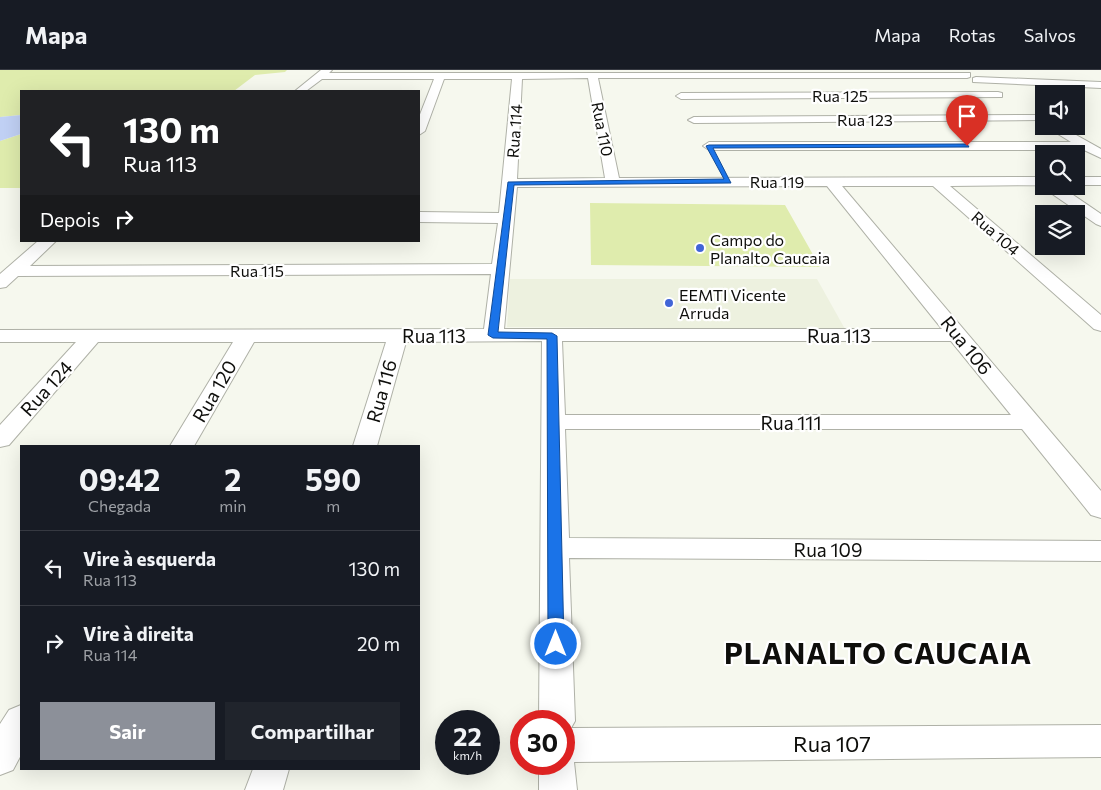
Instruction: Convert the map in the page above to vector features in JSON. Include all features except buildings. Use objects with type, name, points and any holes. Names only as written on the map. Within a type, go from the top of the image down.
[{"type":"street","points":[[301,90],[327,70]]},
{"type":"street","points":[[317,76],[363,80],[440,76],[592,75],[613,72],[669,75],[713,72],[914,72],[1101,85]]},
{"type":"street","name":"Rua 114","points":[[493,335],[510,184],[517,75]]},
{"type":"street","name":"Rua 110","points":[[592,75],[613,183]]},
{"type":"street","points":[[669,75],[711,151],[1086,146]]},
{"type":"street","name":"Rua 125","points":[[681,96],[1002,97],[970,75]]},
{"type":"street","points":[[420,129],[440,76]]},
{"type":"street","points":[[1085,93],[1094,98]]},
{"type":"street","points":[[1021,108],[1035,117]]},
{"type":"street","name":"Rua 123","points":[[694,120],[1035,120]]},
{"type":"street","points":[[1067,135],[1101,154]]},
{"type":"street","name":"Rua 119","points":[[510,184],[613,183],[726,177],[830,182],[1035,183]]},
{"type":"street","name":"Rua 104","points":[[936,181],[1101,326]]},
{"type":"street","points":[[1085,181],[1101,181]]},
{"type":"street","name":"Rua 106","points":[[830,182],[959,335],[1101,510]]},
{"type":"street","points":[[1063,195],[1101,221]]},
{"type":"street","points":[[420,218],[506,218]]},
{"type":"street","points":[[0,283],[47,242]]},
{"type":"street","name":"Rua 115","points":[[14,271],[500,269]]},
{"type":"street","name":"Rua 113","points":[[0,336],[959,335]]},
{"type":"street","name":"Rua 120","points":[[183,445],[247,336]]},
{"type":"street","name":"Rua 116","points":[[365,445],[398,336]]},
{"type":"street","points":[[552,336],[557,710]]},
{"type":"street","name":"Rua 124","points":[[0,440],[91,337]]},
{"type":"street","name":"Rua 111","points":[[553,422],[1030,422]]},
{"type":"street","name":"Rua 109","points":[[555,548],[1101,551]]},
{"type":"street","points":[[0,758],[20,723]]},
{"type":"street","name":"Rua 107","points":[[575,745],[1101,741]]},
{"type":"street","points":[[264,790],[271,770]]},
{"type":"street","points":[[557,775],[558,790]]},
{"type":"shaded area","name":"EEMTI Vicente Arruda","points":[[510,279],[817,279],[845,329],[507,327]]},
{"type":"green space","points":[[0,70],[287,70],[285,72],[255,75],[235,90],[20,90],[20,115],[0,117]]},
{"type":"green space","points":[[20,134],[20,188],[0,188],[0,141]]},
{"type":"green space","name":"Campo do Planalto Caucaia","points":[[590,203],[785,205],[820,267],[591,265]]},
{"type":"water","points":[[20,115],[20,134],[0,141],[0,117]]},
{"type":"place","name":"Campo do Planalto Caucaia","points":[[700,248]]},
{"type":"place","name":"EEMTI Vicente Arruda","points":[[669,303]]},
{"type":"district","name":"PLANALTO CAUCAIA","points":[[878,652]]},
{"type":"route","points":[[556,644],[552,336],[493,335],[510,184],[728,181],[709,146],[967,146]]}]
